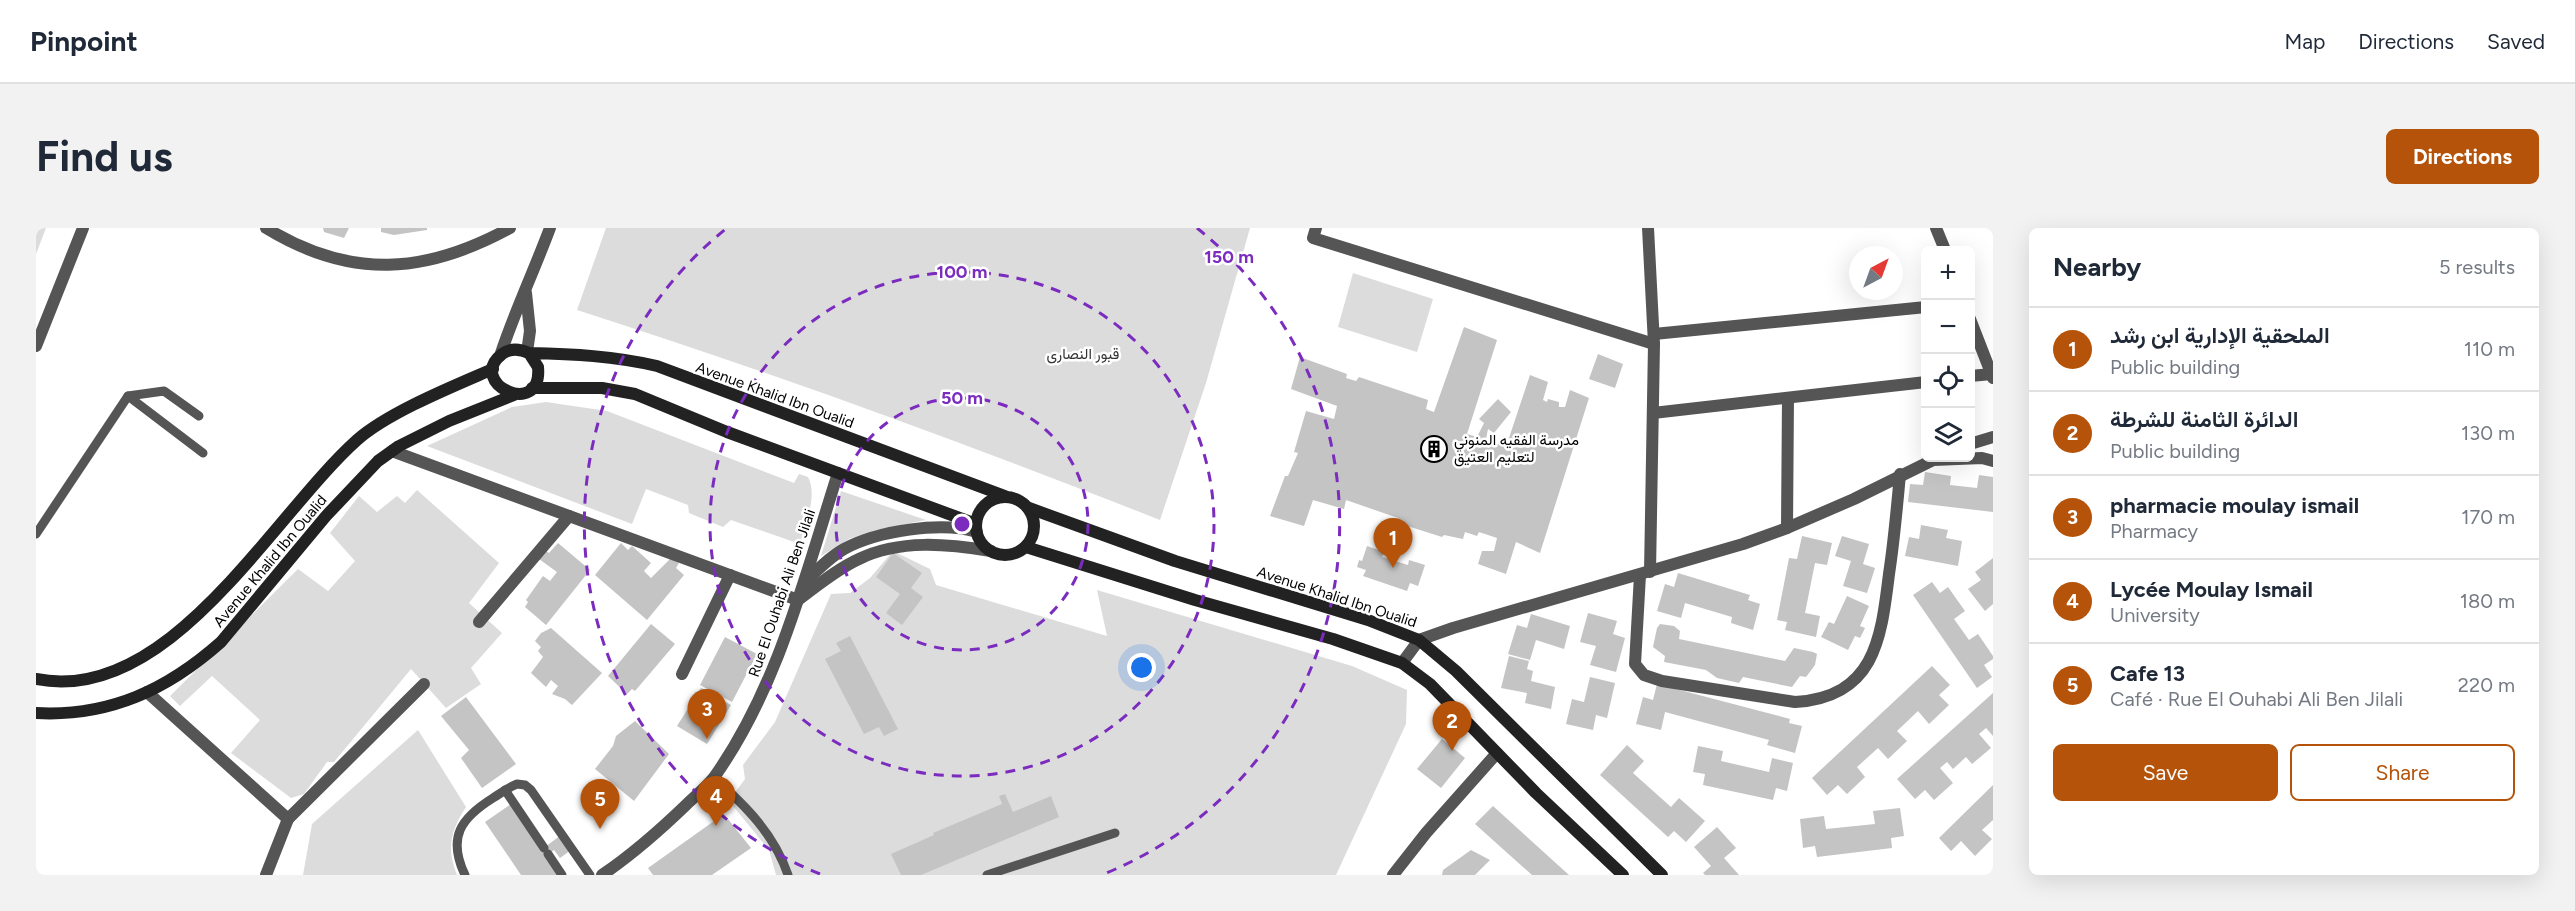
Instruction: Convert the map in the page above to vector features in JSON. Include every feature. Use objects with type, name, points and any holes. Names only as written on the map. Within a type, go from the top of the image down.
[{"type":"main road","points":[[532,388],[538,372],[536,362],[528,353],[514,350],[500,356],[494,369],[498,386],[514,395],[532,388],[602,388],[635,394],[727,432],[977,528]]},
{"type":"main road","name":"Avenue Khalid Ibn Oualid","points":[[528,353],[596,355],[657,366],[1005,496]]},
{"type":"main road","name":"Avenue Khalid Ibn Oualid","points":[[36,679],[73,681],[104,674],[137,661],[162,646],[185,628],[217,595],[357,441],[386,419],[494,369]]},
{"type":"main road","name":"Avenue Khalid Ibn Oualid","points":[[36,713],[73,714],[106,708],[170,681],[220,642],[333,508],[361,477],[392,451],[448,421],[514,395]]},
{"type":"main road","points":[[1005,496],[1014,498],[1029,508],[1035,524],[1034,532],[1026,546],[1009,554],[991,551],[980,540],[977,528],[978,516],[988,502],[1005,496]]},
{"type":"main road","name":"Avenue Khalid Ibn Oualid","points":[[1029,508],[1175,561],[1368,620],[1419,640],[1456,671],[1662,875]]},
{"type":"main road","points":[[1026,546],[1195,600],[1334,639],[1402,663],[1430,684],[1497,753],[1623,875]]},
{"type":"street","points":[[36,346],[83,228]]},
{"type":"street","points":[[266,228],[318,253],[346,261],[379,266],[418,263],[457,254],[510,228]]},
{"type":"street","points":[[500,356],[512,320],[526,291],[550,228]]},
{"type":"street","points":[[1316,228],[1313,238],[1654,339],[1921,308]]},
{"type":"street","points":[[1648,228],[1654,339],[1653,413],[1645,574],[1635,664],[1638,670],[1644,675],[1662,681],[1796,702],[1817,701],[1833,695],[1860,673],[1878,645],[1887,591],[1900,474]]},
{"type":"street","points":[[1936,228],[1943,246]]},
{"type":"street","points":[[526,291],[530,331],[528,353]]},
{"type":"street","points":[[1975,330],[1992,376],[1975,376]]},
{"type":"street","points":[[1653,413],[1921,382]]},
{"type":"street","points":[[1787,528],[1788,398]]},
{"type":"street","points":[[1975,443],[1993,437]]},
{"type":"street","points":[[392,451],[798,600],[860,558],[892,547],[956,545],[991,551]]},
{"type":"street","points":[[1975,458],[1993,460]]},
{"type":"street","points":[[1402,663],[1419,640],[1453,628],[1645,574],[1787,528],[1854,499],[1900,474],[1929,462]]},
{"type":"street","name":"Rue El Ouhabi Ali Ben Jilali","points":[[602,875],[650,839],[714,777],[770,678],[798,600],[838,473]]},
{"type":"street","points":[[479,622],[569,516]]},
{"type":"street","points":[[802,585],[844,549],[873,537],[937,527],[977,528]]},
{"type":"street","points":[[682,674],[730,575]]},
{"type":"street","points":[[266,875],[288,819],[424,684]]},
{"type":"street","points":[[147,692],[288,819]]},
{"type":"street","points":[[1393,875],[1426,833],[1497,753]]},
{"type":"lane","points":[[36,534],[128,396],[164,391],[199,416]]},
{"type":"lane","points":[[128,396],[203,453]]},
{"type":"lane","points":[[714,777],[742,802],[768,832],[781,854],[788,875]]},
{"type":"lane","points":[[465,875],[459,861],[458,842],[461,827],[475,810],[517,784],[529,787],[590,875]]},
{"type":"lane","points":[[505,790],[562,875]]},
{"type":"lane","points":[[987,875],[1115,833]]},
{"type":"green space","points":[[36,228],[46,228],[36,254]]},
{"type":"green space","name":"قبور النصارى","points":[[606,228],[1250,228],[1206,383],[1160,520],[870,410],[577,310]]},
{"type":"green space","points":[[1353,273],[1433,299],[1417,352],[1338,327]]},
{"type":"green space","points":[[546,402],[607,411],[794,483],[799,474],[808,477],[812,493],[811,502],[800,544],[731,520],[723,527],[689,513],[688,505],[646,489],[632,524],[427,446],[512,407]]},
{"type":"green space","points":[[417,490],[499,563],[469,603],[502,633],[471,668],[481,684],[446,708],[411,669],[334,762],[327,762],[304,794],[291,798],[231,753],[260,720],[212,676],[180,706],[170,696],[298,569],[328,591],[355,561],[330,533],[359,496],[377,512],[397,496],[405,503]]},
{"type":"green space","points":[[841,491],[926,520],[872,531],[849,539],[821,556]]},
{"type":"green space","points":[[893,551],[930,569],[936,585],[1107,636],[1097,590],[1352,666],[1407,690],[1406,724],[1336,875],[776,875],[769,850],[729,801],[745,779],[743,765],[775,722],[831,594],[850,593],[870,578]]},
{"type":"green space","points":[[418,730],[466,807],[452,840],[452,856],[457,875],[303,875],[312,824]]},
{"type":"building","points":[[323,228],[349,228],[344,238],[324,232]]},
{"type":"building","points":[[381,228],[427,228],[427,230],[394,235],[381,232]]},
{"type":"building","name":"مدرسة الفقيه المنوني لتعليم العتيق","points":[[1464,327],[1497,340],[1467,434],[1477,437],[1484,423],[1479,419],[1498,399],[1511,412],[1494,433],[1488,429],[1486,439],[1506,447],[1530,375],[1548,382],[1543,400],[1559,402],[1559,407],[1565,407],[1570,390],[1589,398],[1540,553],[1516,542],[1506,574],[1478,564],[1482,551],[1494,551],[1497,538],[1479,532],[1477,536],[1465,532],[1463,539],[1444,535],[1442,537],[1398,523],[1398,518],[1346,500],[1344,509],[1313,500],[1304,526],[1270,516],[1285,476],[1288,476],[1298,453],[1294,452],[1306,411],[1334,419],[1337,406],[1291,389],[1300,357],[1347,374],[1346,378],[1356,381],[1359,377],[1428,400],[1426,409],[1434,412]]},
{"type":"building","points":[[1598,354],[1623,364],[1615,388],[1589,379]]},
{"type":"building","points":[[1925,472],[1951,476],[1950,485],[1977,488],[1979,475],[1993,477],[1993,512],[1908,502],[1910,484],[1923,485]]},
{"type":"building","points":[[1921,525],[1948,530],[1946,538],[1962,541],[1958,566],[1905,556],[1909,537],[1919,539]]},
{"type":"building","points":[[1802,536],[1832,543],[1827,565],[1815,563],[1805,613],[1820,616],[1816,637],[1785,630],[1787,622],[1777,620],[1789,558],[1797,559]]},
{"type":"building","points":[[1842,536],[1869,544],[1863,564],[1875,568],[1867,593],[1843,586],[1851,561],[1835,556]]},
{"type":"building","points":[[558,543],[590,570],[546,625],[525,607],[528,602],[526,600],[543,576],[550,581],[557,572],[539,559],[546,551],[549,553]]},
{"type":"building","points":[[621,543],[628,550],[632,546],[651,563],[644,571],[651,578],[671,558],[679,563],[676,568],[684,575],[647,620],[595,575]]},
{"type":"building","points":[[1367,546],[1384,552],[1382,557],[1408,565],[1409,560],[1425,565],[1418,586],[1410,583],[1407,591],[1363,576],[1366,570],[1357,567],[1359,560],[1362,561]]},
{"type":"building","points":[[893,553],[922,573],[911,588],[923,597],[902,625],[886,613],[900,594],[876,577]]},
{"type":"building","points":[[1993,558],[1993,604],[1985,611],[1968,589],[1981,580],[1975,572]]},
{"type":"building","points":[[1678,573],[1750,595],[1748,600],[1760,604],[1753,630],[1731,623],[1732,617],[1685,603],[1681,618],[1657,611],[1665,584],[1674,587]]},
{"type":"building","points":[[1932,582],[1940,593],[1948,587],[1965,611],[1954,619],[1969,640],[1978,634],[1993,656],[1993,659],[1984,665],[1992,677],[1977,688],[1913,595]]},
{"type":"building","points":[[1847,596],[1869,606],[1860,626],[1865,628],[1860,638],[1855,636],[1848,650],[1821,637],[1829,622],[1834,624]]},
{"type":"building","points":[[1588,613],[1617,621],[1613,634],[1625,638],[1616,672],[1590,665],[1596,646],[1580,642]]},
{"type":"building","points":[[1531,614],[1570,626],[1564,649],[1536,640],[1530,660],[1508,654],[1517,625],[1527,628]]},
{"type":"building","points":[[651,624],[675,644],[635,691],[632,689],[627,694],[608,676]]},
{"type":"building","points":[[1660,624],[1674,626],[1680,631],[1679,639],[1785,661],[1794,648],[1813,652],[1817,654],[1815,665],[1806,677],[1800,676],[1792,687],[1743,677],[1739,683],[1717,678],[1706,670],[1664,662],[1665,656],[1653,647]]},
{"type":"building","points":[[551,628],[602,673],[572,705],[565,699],[552,694],[558,686],[551,680],[546,687],[531,673],[543,657],[538,651],[541,647],[535,641],[541,633]]},
{"type":"building","points":[[850,636],[898,729],[884,736],[879,727],[864,734],[825,659],[841,651],[836,643]]},
{"type":"building","points":[[725,637],[757,654],[732,702],[700,685]]},
{"type":"building","points":[[1509,656],[1529,661],[1527,669],[1533,671],[1531,681],[1555,687],[1551,709],[1525,703],[1527,693],[1501,688]]},
{"type":"building","points":[[1932,666],[1950,685],[1939,695],[1949,705],[1929,724],[1918,711],[1897,731],[1907,741],[1888,759],[1878,748],[1857,767],[1865,777],[1847,794],[1838,785],[1827,795],[1812,778]]},
{"type":"building","points":[[1590,677],[1615,683],[1607,718],[1596,715],[1593,730],[1566,724],[1572,699],[1584,702]]},
{"type":"building","points":[[1657,684],[1790,719],[1789,723],[1802,726],[1795,753],[1767,745],[1769,740],[1665,712],[1661,730],[1636,724],[1643,697],[1653,700]]},
{"type":"building","points":[[701,688],[731,705],[707,744],[677,726]]},
{"type":"building","points":[[1993,693],[1993,736],[1986,728],[1979,734],[1991,748],[1972,764],[1966,757],[1953,769],[1947,762],[1940,768],[1953,783],[1934,800],[1925,790],[1915,799],[1897,779]]},
{"type":"building","points":[[466,697],[516,764],[482,788],[461,758],[469,750],[441,716]]},
{"type":"building","points":[[635,721],[669,754],[634,801],[595,769],[613,746],[616,736]]},
{"type":"building","points":[[1442,739],[1465,758],[1441,788],[1417,769]]},
{"type":"building","points":[[1627,745],[1644,761],[1633,773],[1671,807],[1679,798],[1705,821],[1686,842],[1674,831],[1668,837],[1600,775]]},
{"type":"building","points":[[1698,746],[1723,751],[1721,761],[1769,772],[1772,758],[1793,763],[1787,791],[1776,788],[1773,800],[1703,785],[1705,774],[1693,772]]},
{"type":"building","points":[[1993,785],[1993,820],[1982,830],[1992,839],[1975,856],[1961,841],[1951,851],[1939,838]]},
{"type":"building","points":[[1005,794],[1013,812],[1051,796],[1059,817],[921,875],[901,875],[891,854],[934,835],[933,833],[1002,804],[999,796]]},
{"type":"building","points":[[511,804],[541,850],[561,835],[571,850],[560,858],[554,850],[546,856],[558,874],[521,875],[485,822]]},
{"type":"building","points":[[1493,806],[1569,875],[1532,875],[1475,824]]},
{"type":"building","points":[[1900,808],[1904,836],[1891,838],[1892,848],[1817,857],[1815,846],[1803,848],[1800,819],[1824,816],[1826,829],[1875,824],[1873,811]]},
{"type":"building","points":[[724,814],[751,848],[712,875],[653,875],[648,868]]},
{"type":"building","points":[[1717,827],[1736,848],[1724,858],[1739,875],[1705,875],[1703,873],[1711,866],[1694,847]]},
{"type":"building","points":[[1471,850],[1490,860],[1475,875],[1442,875],[1443,870]]},
{"type":"place","name":"مدرسة الفقيه المنوني لتعليم العتيق","points":[[1434,449]]},
{"type":"place","name":"الملحقية الإدارية ابن رشد","points":[[1393,568]]},
{"type":"place","name":"pharmacie moulay ismail","points":[[707,739]]},
{"type":"place","name":"الدائرة الثامنة للشرطة","points":[[1452,751]]},
{"type":"place","name":"Lycée Moulay Ismail","points":[[716,826]]},
{"type":"place","name":"Cafe 13","points":[[600,829]]}]
